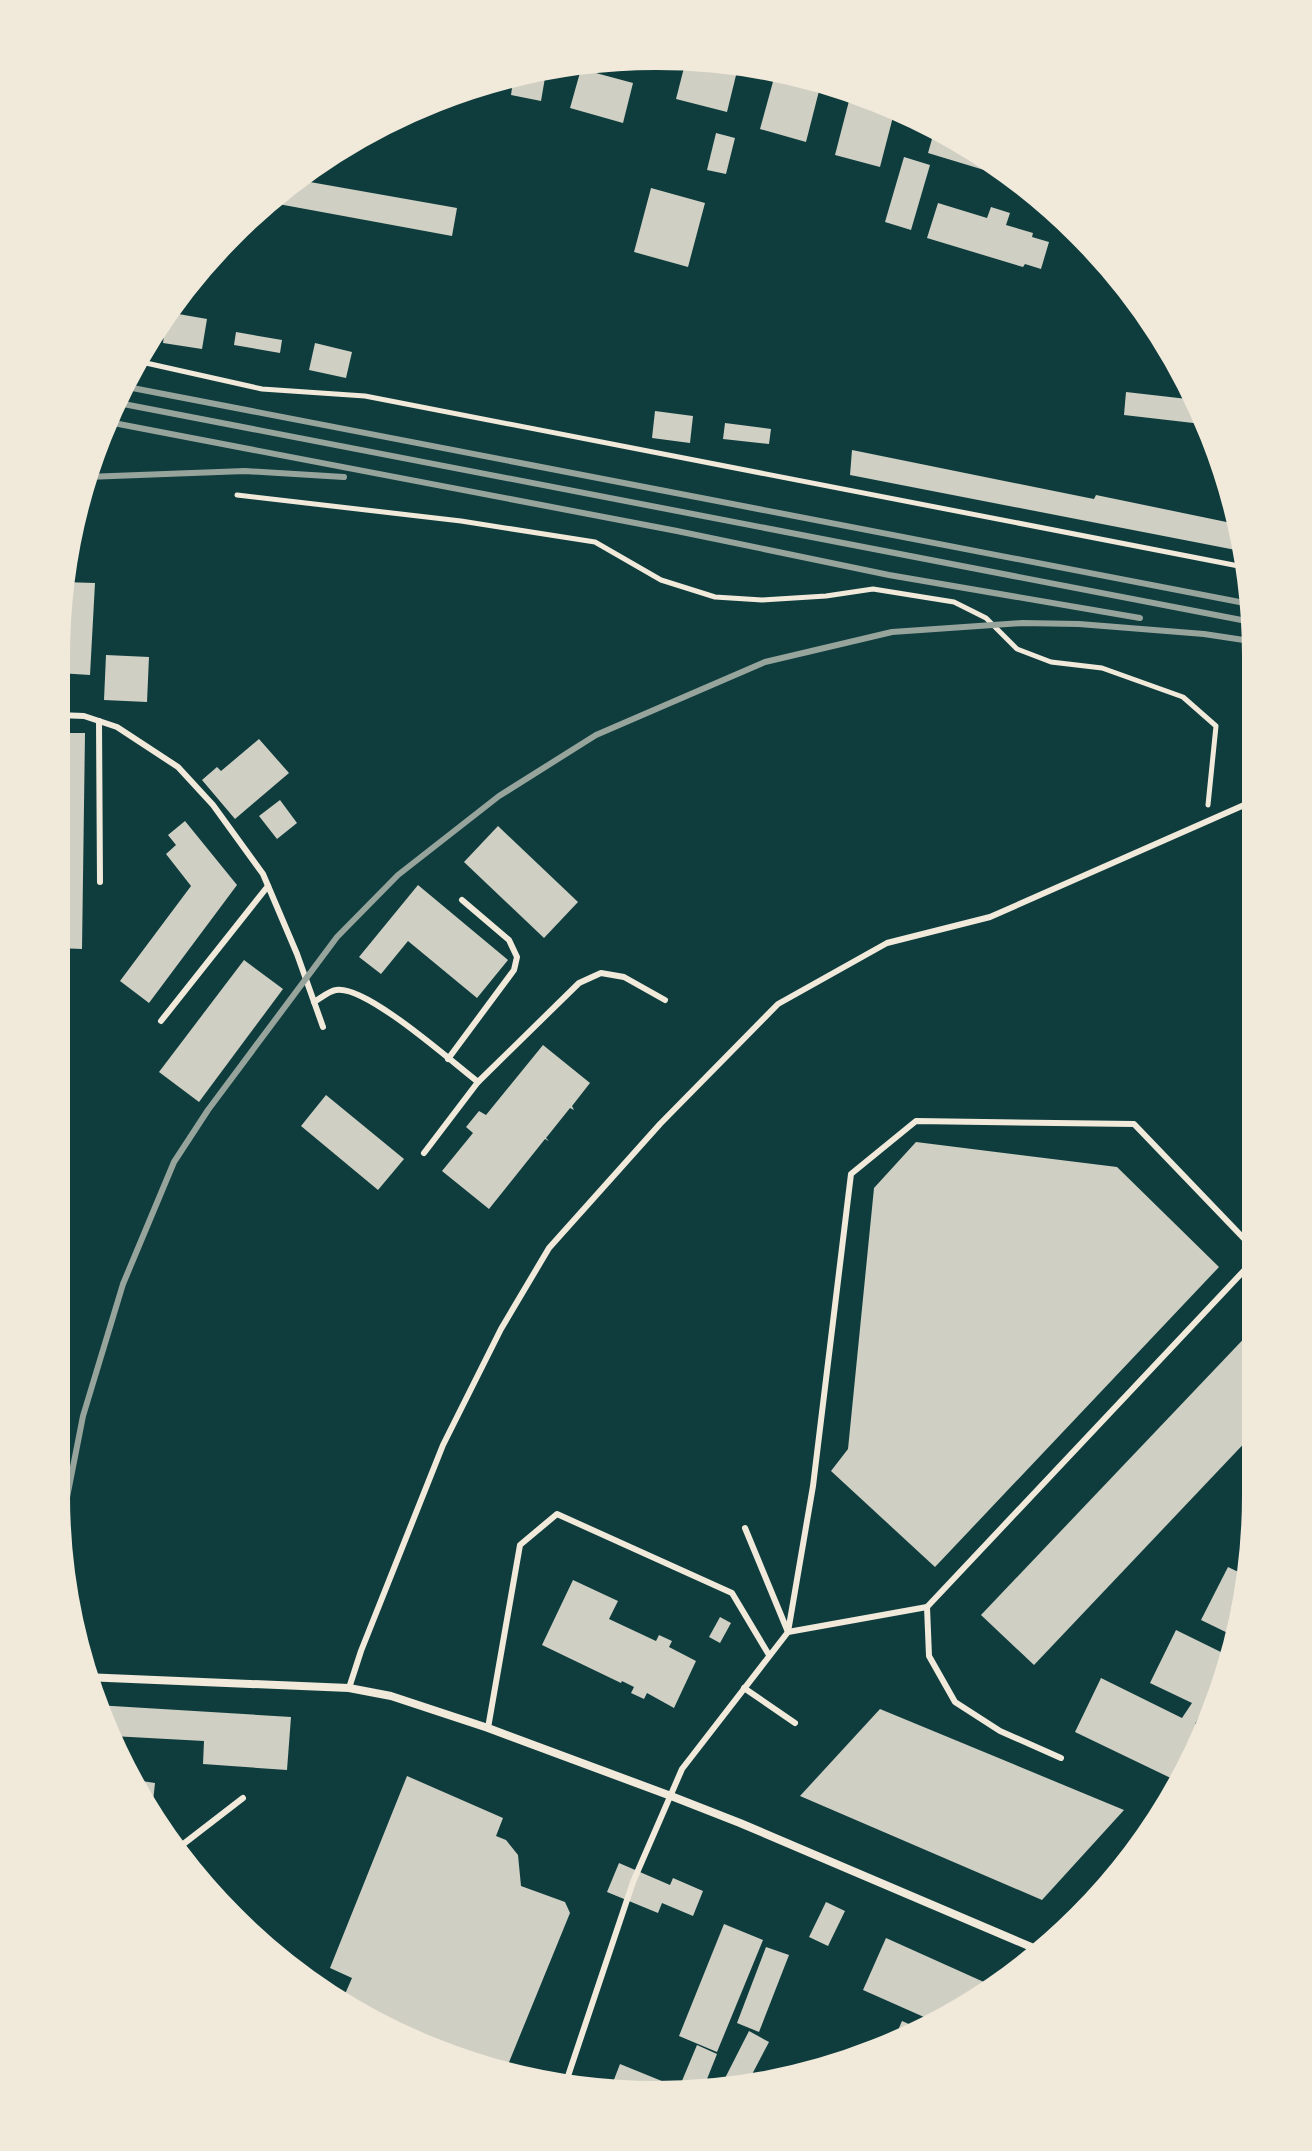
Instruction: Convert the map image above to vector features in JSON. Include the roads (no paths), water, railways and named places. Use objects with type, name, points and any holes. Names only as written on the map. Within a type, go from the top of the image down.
[{"type":"street","points":[[97,1678],[349,1688],[391,1696],[488,1728],[740,1823],[1031,1947]]},
{"type":"lane","points":[[68,715],[84,716],[117,727],[178,767],[213,805],[263,874],[297,954],[323,1027]]},
{"type":"lane","points":[[99,721],[100,882]]},
{"type":"lane","points":[[349,1688],[443,1445],[501,1329],[549,1248],[660,1124],[778,1004],[887,943],[990,917],[1244,805]]},
{"type":"lane","points":[[161,1021],[268,886]]},
{"type":"lane","points":[[448,1059],[514,970],[517,957],[509,940],[462,900]]},
{"type":"lane","points":[[424,1153],[478,1082],[579,983],[601,973],[624,977],[665,1000]]},
{"type":"lane","points":[[314,1002],[336,990],[352,991],[373,1001],[478,1082]]},
{"type":"lane","points":[[568,2076],[633,1882],[682,1769],[788,1632],[813,1486],[851,1174],[916,1121],[1134,1124],[1244,1239]]},
{"type":"lane","points":[[788,1632],[927,1607],[1244,1271]]},
{"type":"lane","points":[[488,1728],[520,1545],[557,1514],[732,1593],[769,1655]]},
{"type":"lane","points":[[745,1528],[788,1632]]},
{"type":"lane","points":[[927,1607],[929,1656],[955,1702],[1000,1731],[1061,1758]]},
{"type":"lane","points":[[744,1688],[795,1723]]},
{"type":"lane","points":[[183,1844],[243,1798]]},
{"type":"railway","points":[[133,388],[1241,602]]},
{"type":"railway","points":[[125,404],[1243,620]]},
{"type":"railway","points":[[116,424],[677,531],[889,575],[1140,618]]},
{"type":"railway","points":[[96,477],[245,471],[344,477]]},
{"type":"railway","points":[[68,1492],[83,1416],[123,1284],[174,1162],[208,1110],[337,937],[398,875],[499,796],[596,735],[765,662],[892,632],[1022,623],[1079,624],[1244,640]]}]
